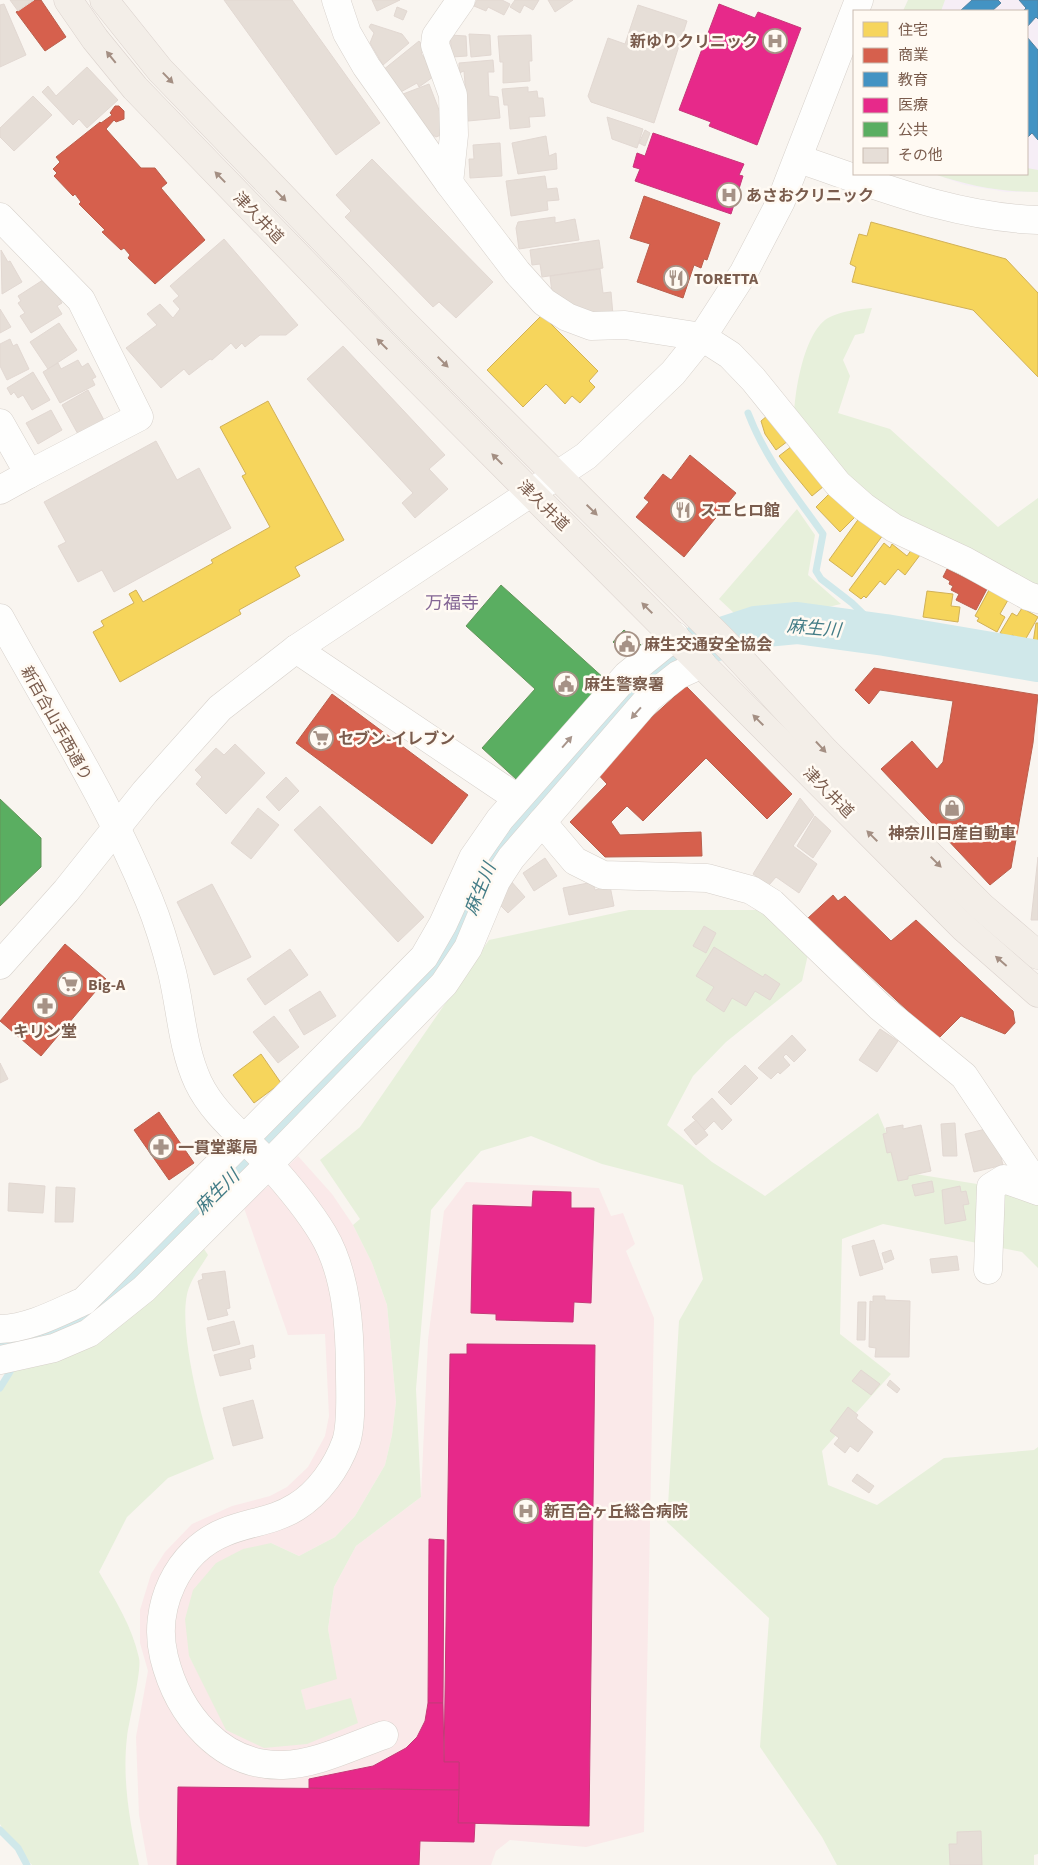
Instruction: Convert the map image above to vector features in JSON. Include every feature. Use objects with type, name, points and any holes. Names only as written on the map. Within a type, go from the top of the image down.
[{"type":"main road","name":"津久井道","points":[[68,0],[95,38],[135,88],[381,342],[963,927],[1038,993]]},
{"type":"main road","name":"津久井道","points":[[104,0],[167,77],[396,315],[729,647],[825,751],[982,908],[1038,954]]},
{"type":"street","points":[[336,0],[347,33],[366,66],[449,182],[517,272],[544,302],[567,317],[591,326],[625,325],[702,337],[730,355],[754,379],[838,484],[864,507],[894,528],[965,561],[1028,596],[1038,599]]},
{"type":"street","points":[[449,182],[454,135],[453,94],[435,45],[436,36],[461,0]]},
{"type":"street","points":[[0,965],[66,891],[115,827],[220,708],[296,648],[532,494],[586,456],[673,373],[702,337],[744,272],[781,201],[799,159],[853,16]]},
{"type":"street","points":[[799,159],[937,206],[1005,219],[1038,220]]},
{"type":"street","points":[[0,217],[81,300],[139,417],[0,490]]},
{"type":"street","points":[[0,422],[29,474]]},
{"type":"street","name":"新百合山手西通り","points":[[0,618],[115,827],[150,902],[172,973],[188,1055],[199,1086],[218,1112],[256,1151],[325,1237],[343,1288],[350,1343],[347,1440],[325,1481],[300,1505],[276,1518],[225,1532],[204,1543],[187,1560],[174,1579],[164,1603],[161,1633],[164,1657],[176,1688],[197,1725],[220,1748],[251,1763],[284,1765],[312,1760],[384,1735]]},
{"type":"street","points":[[296,648],[541,797],[576,862],[603,875],[707,878],[751,890],[772,903],[880,1007],[964,1076],[1015,1154],[1030,1174],[1038,1178]]},
{"type":"street","points":[[541,797],[649,698],[678,675],[690,651]]},
{"type":"street","points":[[0,1329],[12,1328],[41,1320],[84,1301],[444,984],[468,948],[496,880],[511,858],[541,797],[627,675],[690,651]]},
{"type":"street","points":[[0,1360],[54,1348],[89,1333],[144,1289],[256,1151]]},
{"type":"street","points":[[988,1270],[991,1187],[1004,1179],[1038,1191]]},
{"type":"shaded area","points":[[908,0],[1038,0],[1038,192],[1006,192],[965,185],[937,175],[1028,175],[1028,10],[903,10]]},
{"type":"shaded area","name":"新百合ヶ丘総合病院","points":[[298,1156],[332,1194],[353,1225],[372,1263],[387,1305],[396,1402],[392,1435],[385,1465],[355,1516],[335,1537],[299,1556],[271,1543],[189,1656],[207,1690],[306,1712],[301,1690],[336,1678],[328,1629],[334,1587],[356,1546],[421,1497],[428,1340],[444,1211],[466,1182],[599,1188],[611,1216],[623,1213],[635,1244],[626,1251],[654,1318],[644,1832],[586,1847],[510,1840],[496,1851],[491,1865],[148,1865],[139,1815],[136,1737],[148,1671],[140,1643],[140,1610],[151,1574],[165,1552],[192,1524],[232,1506],[270,1496],[287,1487],[308,1467],[325,1436],[329,1416],[325,1334],[288,1335],[243,1205],[251,1193],[265,1189]]},
{"type":"green space","points":[[908,0],[945,0],[941,10],[903,10]]},
{"type":"green space","points":[[1028,168],[1038,170],[1038,192],[985,188],[937,175],[1028,175]]},
{"type":"green space","points":[[872,308],[864,333],[855,335],[843,360],[850,376],[838,413],[890,429],[998,527],[1038,498],[1038,590],[872,506],[794,420],[794,409],[802,363],[813,334],[830,317],[845,312]]},
{"type":"green space","points":[[797,509],[815,535],[808,575],[841,604],[824,608],[781,606],[734,613],[719,599]]},
{"type":"green space","points":[[629,910],[766,910],[809,950],[802,981],[726,1042],[693,1076],[667,1125],[712,1162],[765,1196],[878,1113],[903,1172],[1014,1190],[1038,1200],[1038,1268],[1022,1252],[883,1224],[842,1239],[840,1334],[891,1374],[822,1451],[828,1485],[877,1505],[944,1458],[1034,1450],[1038,1447],[1038,1854],[1034,1855],[1034,1865],[837,1865],[822,1837],[760,1747],[769,1618],[667,1522],[679,1321],[703,1279],[683,1185],[602,1164],[531,1136],[481,1151],[431,1210],[416,1389],[421,1497],[356,1546],[334,1587],[328,1629],[337,1679],[301,1690],[306,1710],[351,1698],[358,1723],[307,1744],[264,1748],[226,1730],[189,1656],[185,1619],[193,1590],[216,1563],[243,1549],[271,1543],[299,1556],[335,1537],[355,1516],[385,1465],[392,1435],[396,1402],[387,1305],[372,1263],[353,1225],[360,1219],[320,1160],[360,1127],[489,940]]},
{"type":"green space","points":[[200,1243],[208,1255],[190,1285],[186,1301],[185,1322],[197,1397],[214,1459],[168,1478],[127,1517],[99,1572],[127,1624],[139,1658],[137,1684],[127,1737],[125,1769],[130,1817],[139,1865],[32,1865],[7,1836],[0,1824],[0,1391],[14,1371]]},
{"type":"building: 住宅","points":[[871,222],[1006,259],[1038,293],[1038,377],[973,310],[852,282],[856,267],[850,264],[859,234],[867,236]]},
{"type":"building: 住宅","points":[[542,315],[598,371],[589,381],[595,387],[580,403],[572,396],[565,404],[546,384],[523,407],[487,370]]},
{"type":"building: 住宅","points":[[268,401],[344,540],[295,567],[300,576],[239,610],[241,614],[120,682],[93,632],[104,626],[101,621],[134,603],[129,594],[136,590],[143,602],[213,563],[211,560],[270,527],[242,476],[246,474],[220,427]]},
{"type":"building: 住宅","points":[[767,416],[788,441],[776,450],[765,434],[761,421]]},
{"type":"building: 住宅","points":[[792,446],[824,486],[812,496],[779,456]]},
{"type":"building: 住宅","points":[[832,491],[857,515],[840,532],[816,507]]},
{"type":"building: 住宅","points":[[860,517],[883,535],[852,577],[829,560]]},
{"type":"building: 住宅","points":[[884,543],[890,548],[892,544],[907,556],[912,549],[920,555],[905,575],[898,569],[885,585],[880,581],[866,598],[864,596],[861,599],[849,590]]},
{"type":"building: 住宅","points":[[989,590],[1008,600],[1000,614],[1005,617],[997,632],[977,621],[979,618],[975,616]]},
{"type":"building: 住宅","points":[[927,591],[953,594],[951,606],[960,607],[958,622],[923,617]]},
{"type":"building: 住宅","points":[[1022,608],[1038,617],[1024,642],[1012,635],[1010,638],[1000,633],[1012,613],[1017,616]]},
{"type":"building: 住宅","points":[[1036,623],[1038,623],[1038,643],[1033,643]]},
{"type":"building: 住宅","points":[[261,1054],[281,1083],[254,1103],[233,1075]]},
{"type":"building: 商業","points":[[34,0],[41,0],[66,37],[45,51],[16,12]]},
{"type":"building: 商業","points":[[115,106],[119,106],[124,111],[124,119],[116,122],[114,120],[106,129],[141,168],[155,168],[167,183],[161,188],[205,240],[155,284],[128,258],[130,255],[124,248],[121,250],[102,232],[105,230],[79,204],[81,202],[75,194],[73,196],[54,176],[57,173],[53,169],[60,162],[56,157],[100,122],[112,115],[110,113]]},
{"type":"building: 商業","points":[[644,196],[720,223],[707,260],[704,259],[701,268],[694,265],[683,298],[637,282],[650,244],[630,238]]},
{"type":"building: 商業","name":"スエヒロ館","points":[[690,455],[736,493],[684,557],[636,517],[649,502],[644,498],[663,474],[671,480]]},
{"type":"building: 商業","points":[[947,569],[987,589],[976,610],[956,600],[959,594],[951,590],[953,586],[949,584],[950,581],[943,577]]},
{"type":"building: 商業","points":[[874,668],[1038,695],[1033,743],[1011,868],[990,885],[881,769],[912,741],[937,769],[943,762],[953,701],[880,690],[869,704],[855,690]]},
{"type":"building: 商業","points":[[686,686],[792,794],[767,819],[706,758],[643,821],[627,806],[611,822],[620,835],[701,832],[702,856],[605,857],[570,822],[607,784],[594,770]]},
{"type":"building: 商業","points":[[332,694],[468,795],[432,844],[296,743]]},
{"type":"building: 商業","points":[[833,895],[838,901],[845,896],[891,941],[916,920],[1013,1011],[1015,1023],[1005,1034],[961,1016],[938,1039],[808,918]]},
{"type":"building: 商業","points":[[65,944],[106,979],[41,1056],[0,1021]]},
{"type":"building: 商業","points":[[159,1112],[194,1163],[169,1180],[134,1130]]},
{"type":"building: 教育","points":[[972,0],[998,0],[1001,3],[993,10],[961,10]]},
{"type":"building: 教育","points":[[1019,0],[1038,0],[1038,19],[1036,17],[1028,26],[1028,10],[1024,10],[1026,8]]},
{"type":"building: 教育","points":[[1028,38],[1038,50],[1038,140],[1032,133],[1028,137]]},
{"type":"building: 医療","points":[[719,4],[755,18],[758,12],[801,28],[757,145],[709,126],[711,122],[679,110]]},
{"type":"building: 医療","points":[[653,133],[744,164],[739,175],[743,176],[731,214],[635,181],[640,169],[633,167],[637,153],[645,156]]},
{"type":"building: 医療","points":[[533,1191],[571,1192],[571,1208],[594,1208],[591,1303],[574,1302],[573,1322],[496,1320],[496,1314],[471,1313],[473,1205],[532,1207]]},
{"type":"building: 医療","name":"新百合ヶ丘総合病院","points":[[467,1344],[595,1345],[589,1826],[458,1823],[459,1762],[444,1762],[450,1354],[467,1354]]},
{"type":"building: 医療","points":[[429,1539],[444,1540],[443,1703],[428,1703]]},
{"type":"building: 医療","points":[[428,1703],[443,1703],[444,1762],[459,1762],[459,1790],[309,1788],[309,1779],[373,1766],[406,1748],[417,1737],[425,1721]]},
{"type":"building: 医療","points":[[178,1787],[459,1790],[458,1823],[475,1823],[474,1842],[420,1841],[419,1865],[177,1865]]},
{"type":"building: 公共","name":"麻生警察署","points":[[501,585],[606,680],[517,780],[482,748],[535,689],[466,626]]},
{"type":"building: 公共","points":[[624,630],[641,645],[629,658],[613,642]]},
{"type":"building: 公共","points":[[0,799],[41,838],[41,867],[0,906]]},
{"type":"building: その他","points":[[10,0],[34,0],[18,11]]},
{"type":"building: その他","points":[[224,0],[292,0],[380,123],[336,155]]},
{"type":"building: その他","points":[[372,0],[400,0],[377,11]]},
{"type":"building: その他","points":[[477,0],[502,0],[510,4],[504,15],[488,7],[486,11],[474,6]]},
{"type":"building: その他","points":[[515,0],[539,0],[533,10],[524,5],[520,13],[510,7]]},
{"type":"building: その他","points":[[548,0],[573,0],[555,12]]},
{"type":"building: その他","points":[[4,4],[26,55],[0,67],[0,5]]},
{"type":"building: その他","points":[[638,5],[687,21],[654,123],[591,102],[588,96],[608,38],[625,44]]},
{"type":"building: その他","points":[[397,7],[407,11],[403,20],[394,16]]},
{"type":"building: その他","points":[[371,24],[402,34],[409,43],[383,65],[370,43],[374,33],[369,27]]},
{"type":"building: その他","points":[[469,34],[490,35],[491,55],[471,57]]},
{"type":"building: その他","points":[[450,35],[466,36],[467,56],[452,57]]},
{"type":"building: その他","points":[[531,35],[532,61],[529,61],[530,81],[503,83],[503,62],[500,62],[498,36]]},
{"type":"building: その他","points":[[419,41],[426,50],[421,53],[433,77],[419,87],[417,83],[399,93],[383,70]]},
{"type":"building: その他","points":[[493,60],[494,72],[488,72],[489,96],[498,97],[500,118],[468,121],[464,71],[459,73],[459,63]]},
{"type":"building: その他","points":[[87,67],[118,100],[87,128],[79,119],[73,125],[42,92],[48,86],[56,96]]},
{"type":"building: その他","points":[[429,84],[444,123],[441,135],[436,137],[424,130],[417,114],[412,116],[403,94]]},
{"type":"building: その他","points":[[528,87],[528,92],[537,91],[538,98],[543,98],[545,116],[529,117],[530,127],[510,129],[508,105],[504,105],[502,89]]},
{"type":"building: その他","points":[[33,96],[52,115],[14,151],[0,137],[0,128]]},
{"type":"building: その他","points":[[607,117],[643,129],[637,148],[612,139]]},
{"type":"building: その他","points":[[645,130],[650,133],[645,146],[639,143]]},
{"type":"building: その他","points":[[546,136],[549,156],[556,153],[557,169],[518,174],[512,143]]},
{"type":"building: その他","points":[[500,143],[502,176],[470,178],[469,159],[474,159],[473,145]]},
{"type":"building: その他","points":[[372,159],[493,282],[456,318],[439,302],[433,307],[345,217],[351,211],[336,195]]},
{"type":"building: その他","points":[[545,176],[547,189],[557,188],[559,200],[547,201],[548,210],[511,216],[506,181]]},
{"type":"building: その他","points":[[555,217],[555,223],[575,219],[579,240],[519,249],[516,228],[518,222]]},
{"type":"building: その他","points":[[224,239],[298,325],[286,335],[260,335],[245,347],[242,343],[236,349],[231,343],[212,360],[210,359],[189,375],[184,369],[161,388],[126,348],[157,325],[147,314],[160,304],[173,318],[180,309],[173,301],[179,296],[170,286]]},
{"type":"building: その他","points":[[599,240],[603,268],[542,277],[540,264],[532,265],[530,250]]},
{"type":"building: その他","points":[[1,250],[22,282],[2,294]]},
{"type":"building: その他","points":[[600,269],[603,293],[611,292],[613,315],[588,318],[552,293],[550,276]]},
{"type":"building: その他","points":[[46,278],[62,303],[57,306],[62,314],[31,333],[20,316],[25,313],[18,303],[21,301],[18,296]]},
{"type":"building: その他","points":[[0,309],[11,327],[0,333]]},
{"type":"building: その他","points":[[59,323],[77,350],[48,369],[30,342]]},
{"type":"building: その他","points":[[10,339],[13,346],[17,344],[29,369],[7,380],[0,366],[0,344]]},
{"type":"building: その他","points":[[343,346],[445,455],[429,469],[448,489],[415,518],[402,503],[413,493],[307,379]]},
{"type":"building: その他","points":[[78,360],[82,367],[88,363],[96,377],[92,379],[95,385],[60,403],[43,372],[58,363],[61,369]]},
{"type":"building: その他","points":[[33,372],[50,400],[32,410],[23,395],[18,398],[14,392],[11,395],[7,388]]},
{"type":"building: その他","points":[[88,390],[105,422],[79,436],[62,405]]},
{"type":"building: その他","points":[[51,410],[62,430],[38,444],[26,423]]},
{"type":"building: その他","points":[[156,441],[177,480],[199,468],[231,528],[114,592],[102,570],[78,582],[58,546],[66,542],[44,502]]},
{"type":"building: その他","points":[[235,744],[265,773],[226,814],[196,784],[202,777],[195,770],[216,748],[224,755]]},
{"type":"building: その他","points":[[286,777],[299,791],[279,811],[266,797]]},
{"type":"building: その他","points":[[800,798],[814,815],[793,846],[817,864],[799,893],[776,877],[769,885],[753,874]]},
{"type":"building: その他","points":[[320,806],[424,917],[398,942],[294,830]]},
{"type":"building: その他","points":[[258,808],[279,825],[251,859],[231,843]]},
{"type":"building: その他","points":[[815,816],[831,831],[813,858],[797,846]]},
{"type":"building: その他","points":[[1038,857],[1038,920],[1031,920]]},
{"type":"building: その他","points":[[545,858],[557,876],[534,891],[523,873]]},
{"type":"building: その他","points":[[510,880],[525,897],[508,913],[494,899]]},
{"type":"building: その他","points":[[593,882],[595,890],[610,886],[614,906],[569,915],[563,888]]},
{"type":"building: その他","points":[[212,884],[251,957],[214,975],[177,902]]},
{"type":"building: その他","points":[[704,926],[716,933],[706,953],[693,946]]},
{"type":"building: その他","points":[[714,947],[763,977],[765,974],[780,984],[770,1000],[755,991],[746,1006],[732,998],[724,1012],[706,1000],[714,987],[696,976]]},
{"type":"building: その他","points":[[290,949],[308,975],[265,1005],[247,979]]},
{"type":"building: その他","points":[[320,991],[336,1016],[304,1035],[289,1010]]},
{"type":"building: その他","points":[[274,1016],[299,1047],[278,1063],[253,1032]]},
{"type":"building: その他","points":[[880,1029],[898,1041],[877,1072],[859,1060]]},
{"type":"building: その他","points":[[792,1035],[806,1050],[794,1062],[786,1054],[783,1057],[790,1065],[771,1079],[758,1068]]},
{"type":"building: その他","points":[[0,1063],[8,1079],[0,1083]]},
{"type":"building: その他","points":[[745,1065],[758,1078],[731,1105],[718,1092]]},
{"type":"building: その他","points":[[712,1098],[732,1120],[722,1130],[714,1121],[705,1130],[692,1117]]},
{"type":"building: その他","points":[[696,1120],[708,1135],[696,1145],[684,1130]]},
{"type":"building: その他","points":[[955,1123],[957,1156],[943,1156],[941,1124]]},
{"type":"building: その他","points":[[903,1125],[903,1129],[921,1125],[931,1171],[908,1176],[908,1179],[898,1181],[891,1152],[887,1153],[883,1134],[887,1133],[886,1128]]},
{"type":"building: その他","points":[[990,1128],[997,1141],[1003,1165],[974,1172],[965,1134]]},
{"type":"building: その他","points":[[932,1181],[934,1192],[915,1196],[912,1185]]},
{"type":"building: その他","points":[[9,1183],[45,1186],[43,1213],[8,1211]]},
{"type":"building: その他","points":[[960,1186],[961,1192],[966,1191],[969,1204],[963,1205],[966,1220],[945,1224],[942,1190]]},
{"type":"building: その他","points":[[56,1187],[75,1188],[73,1222],[55,1222]]},
{"type":"building: その他","points":[[874,1240],[883,1269],[860,1276],[852,1246]]},
{"type":"building: その他","points":[[891,1250],[894,1259],[885,1263],[882,1253]]},
{"type":"building: その他","points":[[957,1256],[959,1270],[932,1273],[930,1259]]},
{"type":"building: その他","points":[[225,1271],[230,1308],[226,1309],[228,1315],[208,1320],[198,1281],[203,1279],[202,1274]]},
{"type":"building: その他","points":[[873,1296],[885,1296],[885,1300],[910,1301],[909,1357],[875,1357],[876,1348],[869,1347],[870,1301],[873,1302]]},
{"type":"building: その他","points":[[858,1302],[866,1302],[865,1340],[857,1340]]},
{"type":"building: その他","points":[[234,1321],[240,1344],[213,1351],[207,1328]]},
{"type":"building: その他","points":[[253,1345],[255,1357],[249,1359],[251,1369],[220,1376],[214,1355]]},
{"type":"building: その他","points":[[861,1370],[880,1384],[871,1395],[852,1381]]},
{"type":"building: その他","points":[[890,1380],[900,1389],[897,1393],[887,1385]]},
{"type":"building: その他","points":[[253,1400],[263,1438],[233,1446],[223,1408]]},
{"type":"building: その他","points":[[848,1407],[858,1415],[856,1418],[873,1432],[858,1452],[850,1446],[845,1453],[834,1444],[839,1438],[830,1431]]},
{"type":"building: その他","points":[[857,1474],[874,1486],[869,1493],[852,1481]]},
{"type":"building: その他","points":[[981,1831],[982,1865],[950,1865],[949,1844],[957,1844],[957,1832]]},
{"type":"waterway","points":[[748,413],[772,461],[823,534],[816,571],[821,579],[852,603],[885,635]]},
{"type":"waterway","name":"麻生川","points":[[0,1344],[47,1335],[72,1323],[133,1277],[429,979],[461,934],[474,906],[484,870],[507,835],[660,672],[698,646],[756,627],[797,623],[885,635],[1038,661]]},
{"type":"waterway","points":[[0,1388],[13,1367]]},
{"type":"waterway","points":[[0,1830],[18,1848],[27,1865]]},
{"type":"place","name":"新ゆりクリニック","points":[[775,41]]},
{"type":"place","name":"あさおクリニック","points":[[729,195]]},
{"type":"place","name":"TORETTA","points":[[676,278]]},
{"type":"place","name":"スエヒロ館","points":[[683,510]]},
{"type":"place","name":"麻生交通安全協会","points":[[627,644]]},
{"type":"place","name":"麻生警察署","points":[[566,684]]},
{"type":"place","name":"セブン-イレブン","points":[[321,738]]},
{"type":"place","name":"神奈川日産自動車","points":[[952,808]]},
{"type":"place","name":"Big-A","points":[[70,984]]},
{"type":"place","name":"キリン堂","points":[[45,1006]]},
{"type":"place","name":"一貫堂薬局","points":[[161,1147]]},
{"type":"place","name":"新百合ヶ丘総合病院","points":[[526,1511]]},
{"type":"district","name":"万福寺","points":[[452,603]]}]
